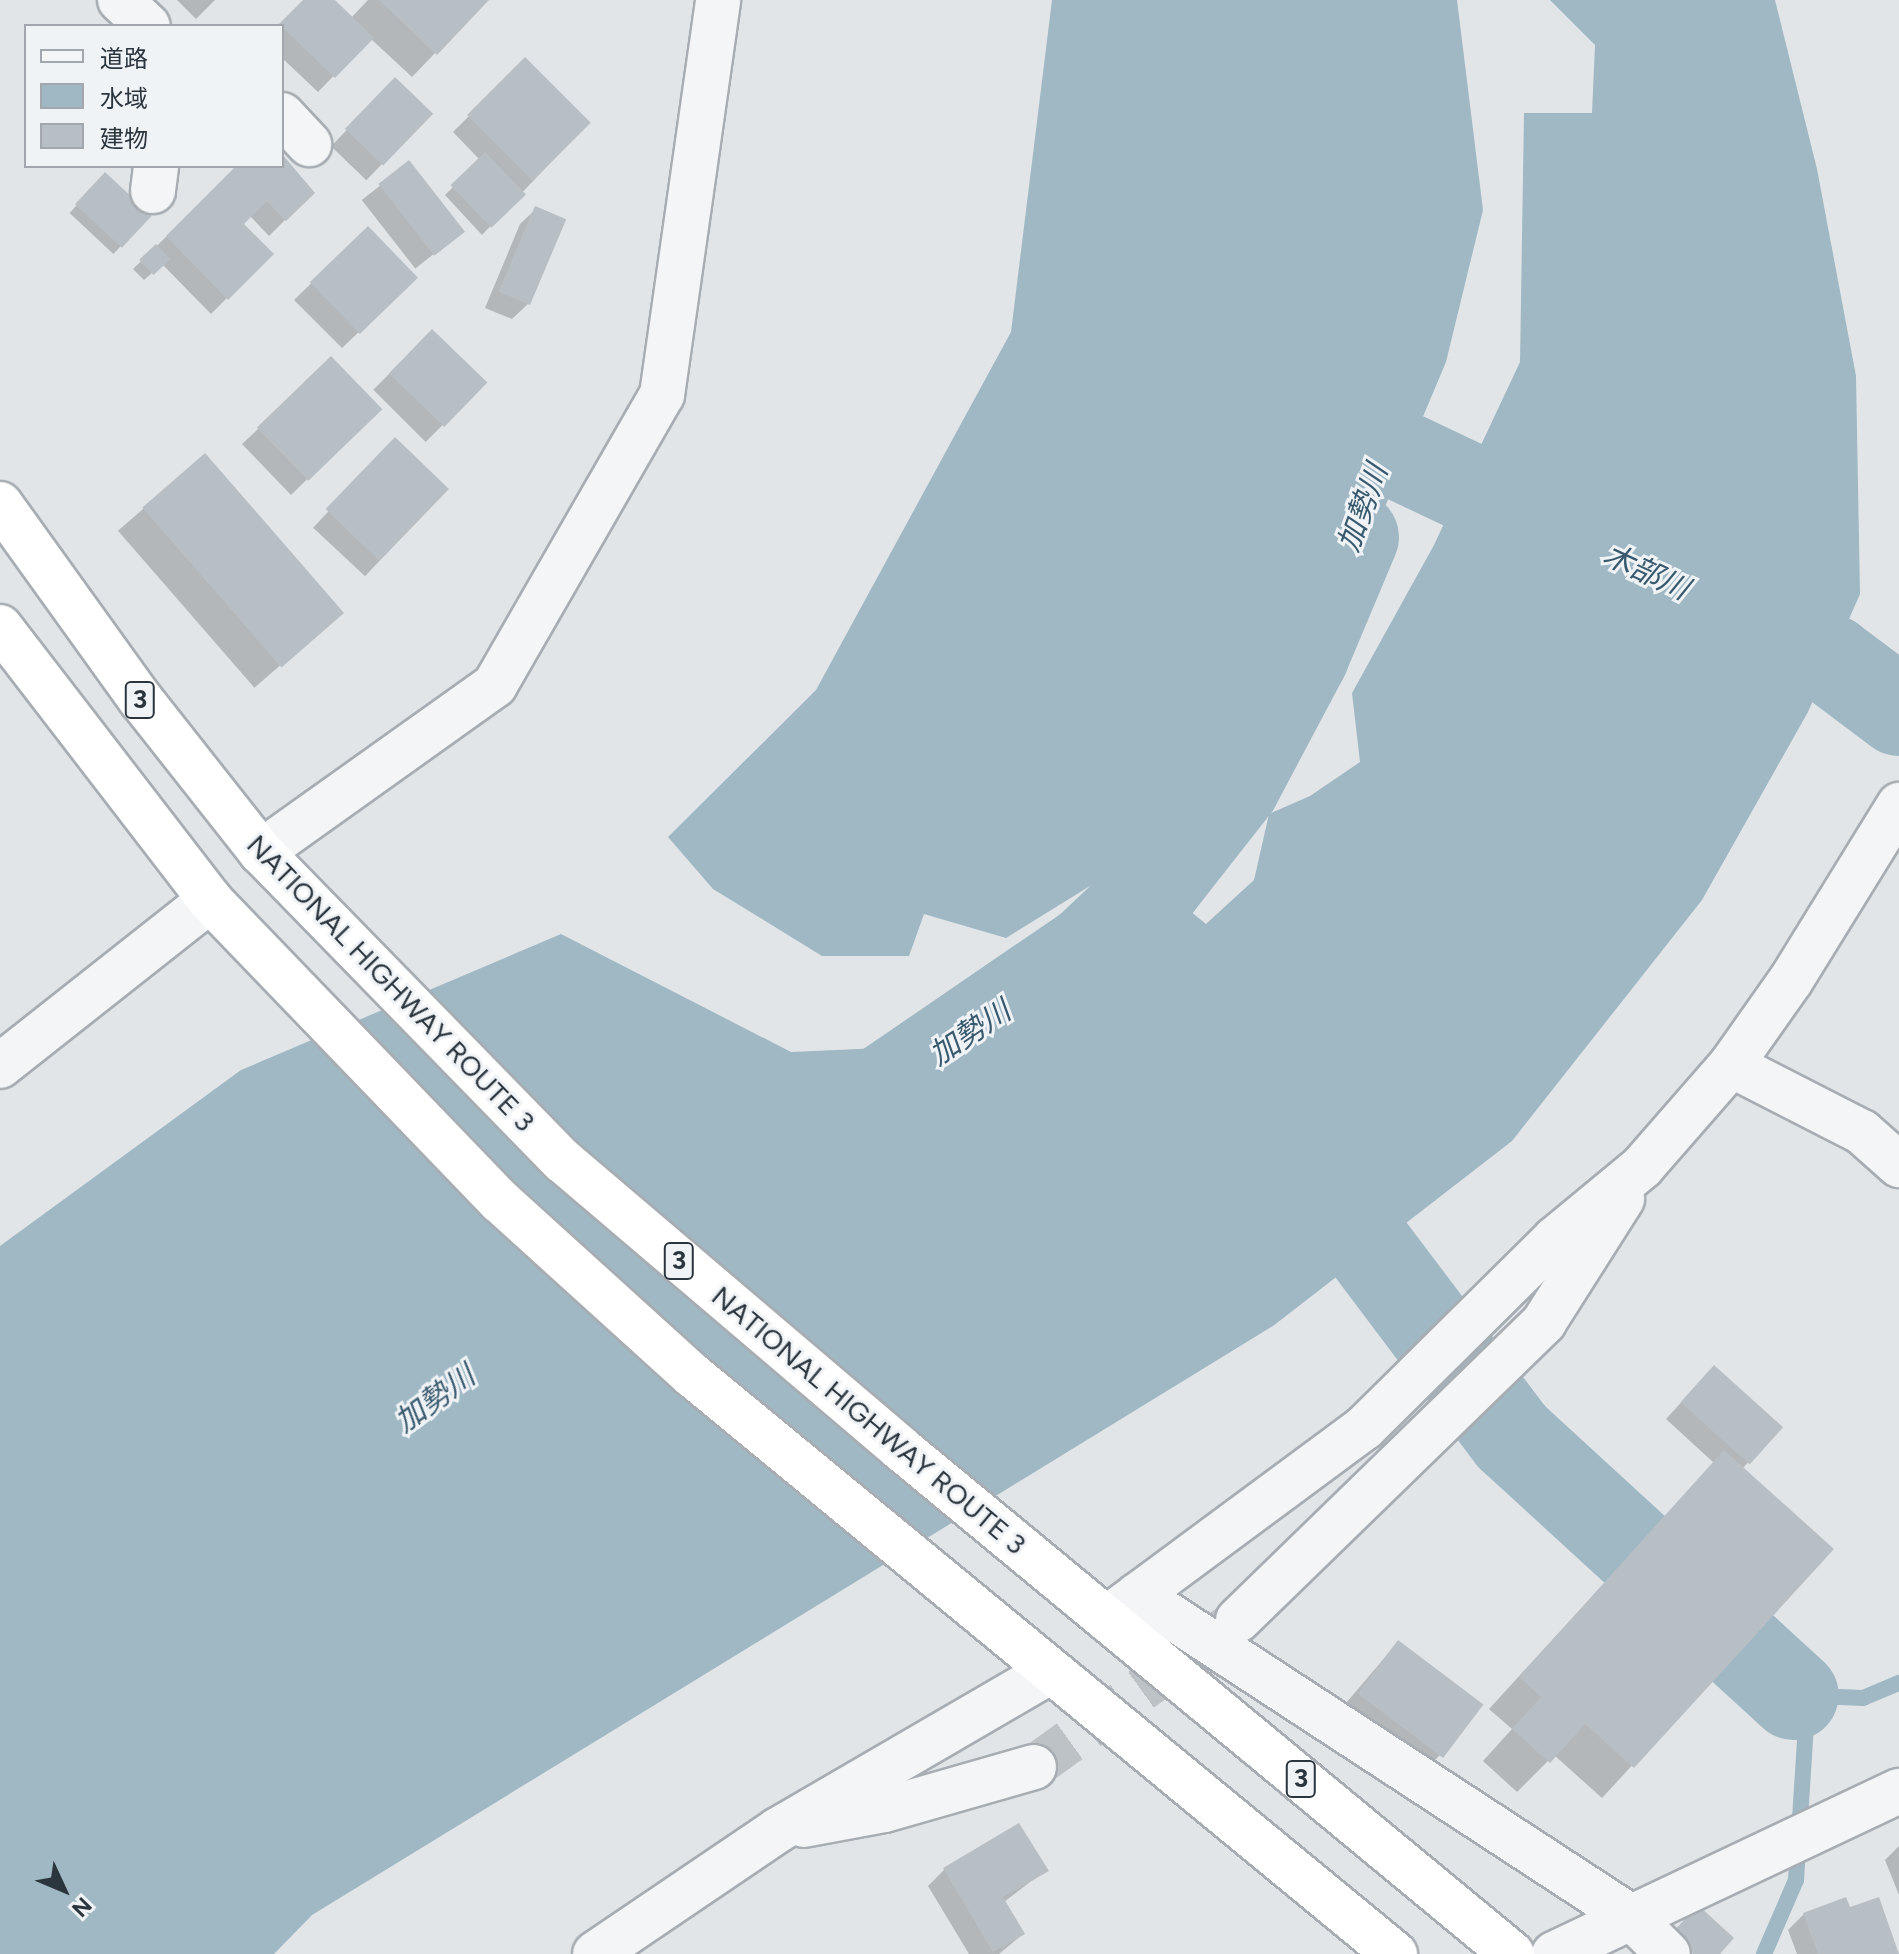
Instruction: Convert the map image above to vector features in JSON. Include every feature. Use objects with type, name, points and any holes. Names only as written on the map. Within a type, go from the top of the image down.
[{"type":"highway","name":"NATIONAL HIGHWAY ROUTE 3","points":[[0,504],[141,700],[261,852],[563,1161],[1113,1606],[1510,1953]]},
{"type":"highway","points":[[0,627],[223,915],[500,1201],[692,1375],[1395,1954]]},
{"type":"street","points":[[120,0],[146,24]]},
{"type":"street","points":[[261,852],[495,685],[662,395],[718,0]]},
{"type":"street","points":[[1238,1620],[1544,1322],[1642,1167],[1731,1065],[1791,980],[1898,806]]},
{"type":"street","points":[[0,1066],[223,915]]},
{"type":"street","points":[[1731,1065],[1862,1132],[1899,1165]]},
{"type":"street","points":[[1642,1167],[1555,1239],[1364,1428],[1113,1606],[1631,1917],[1668,1954]]},
{"type":"street","points":[[595,1954],[1034,1659]]},
{"type":"street","points":[[778,1830],[884,1810],[1034,1767]]},
{"type":"street","points":[[1554,1954],[1899,1791]]},
{"type":"water","points":[[1052,0],[1457,0],[1483,210],[1446,362],[1344,604],[1145,852],[1006,938],[924,914],[909,956],[822,956],[713,889],[668,837],[816,690],[1011,332]]},
{"type":"water","points":[[1550,0],[1775,0],[1817,169],[1856,376],[1860,594],[1808,712],[1702,900],[1512,1141],[1273,1326],[312,1915],[274,1954],[0,1954],[0,1246],[241,1070],[561,934],[791,1052],[994,1043],[1091,993],[1179,902],[1206,924],[1254,880],[1269,814],[1310,796],[1360,762],[1352,693],[1434,545],[1520,362],[1524,113],[1592,113],[1595,45]]},
{"type":"building","points":[[303,0],[335,0],[374,38],[335,78],[284,29],[284,24],[279,24]]},
{"type":"building","points":[[379,0],[489,0],[437,55]]},
{"type":"building","points":[[525,57],[591,123],[533,181],[467,115]]},
{"type":"building","points":[[395,77],[433,114],[383,166],[345,129]]},
{"type":"building","points":[[485,152],[526,194],[491,228],[450,185]]},
{"type":"building","points":[[284,156],[315,193],[286,221],[267,201],[244,224],[274,254],[228,300],[166,236],[234,168],[284,168]]},
{"type":"building","points":[[409,160],[465,232],[434,256],[378,184]]},
{"type":"building","points":[[105,172],[152,216],[122,248],[75,204]]},
{"type":"building","points":[[535,206],[566,219],[530,305],[499,292]]},
{"type":"building","points":[[368,226],[418,278],[360,334],[310,282]]},
{"type":"building","points":[[156,244],[170,259],[154,275],[139,260]]},
{"type":"building","points":[[432,329],[487,382],[444,427],[389,374]]},
{"type":"building","points":[[331,356],[382,409],[308,481],[257,428]]},
{"type":"building","points":[[395,437],[449,489],[379,561],[326,509]]},
{"type":"building","points":[[205,453],[344,613],[281,667],[142,507]]},
{"type":"building","points":[[1714,1365],[1783,1427],[1750,1464],[1681,1402]]},
{"type":"building","points":[[1724,1450],[1834,1549],[1634,1768],[1585,1724],[1550,1763],[1512,1729],[1541,1697],[1519,1677]]},
{"type":"building","points":[[1398,1640],[1483,1704],[1443,1758],[1358,1694]]},
{"type":"building","points":[[1019,1823],[1049,1871],[1003,1897],[1025,1934],[993,1952],[943,1868]]},
{"type":"building","points":[[1846,1897],[1850,1907],[1879,1897],[1899,1954],[1818,1954],[1803,1913]]},
{"type":"building","points":[[1698,1905],[1734,1938],[1720,1954],[1693,1954],[1671,1934]]},
{"type":"waterway","name":"木部川","points":[[1385,448],[1575,538]]},
{"type":"waterway","name":"加勢川","points":[[851,1112],[1089,949],[1159,883],[1235,786],[1304,656],[1354,537]]},
{"type":"waterway","name":"木部川","points":[[1719,607],[1831,660],[1899,711]]},
{"type":"waterway","points":[[1371,1250],[1512,1437],[1794,1695]]},
{"type":"waterway","points":[[1764,1954],[1796,1880],[1806,1726],[1794,1695],[1863,1698],[1899,1683]]},
{"type":"tunnel","points":[[1034,1767],[1238,1620]]}]
